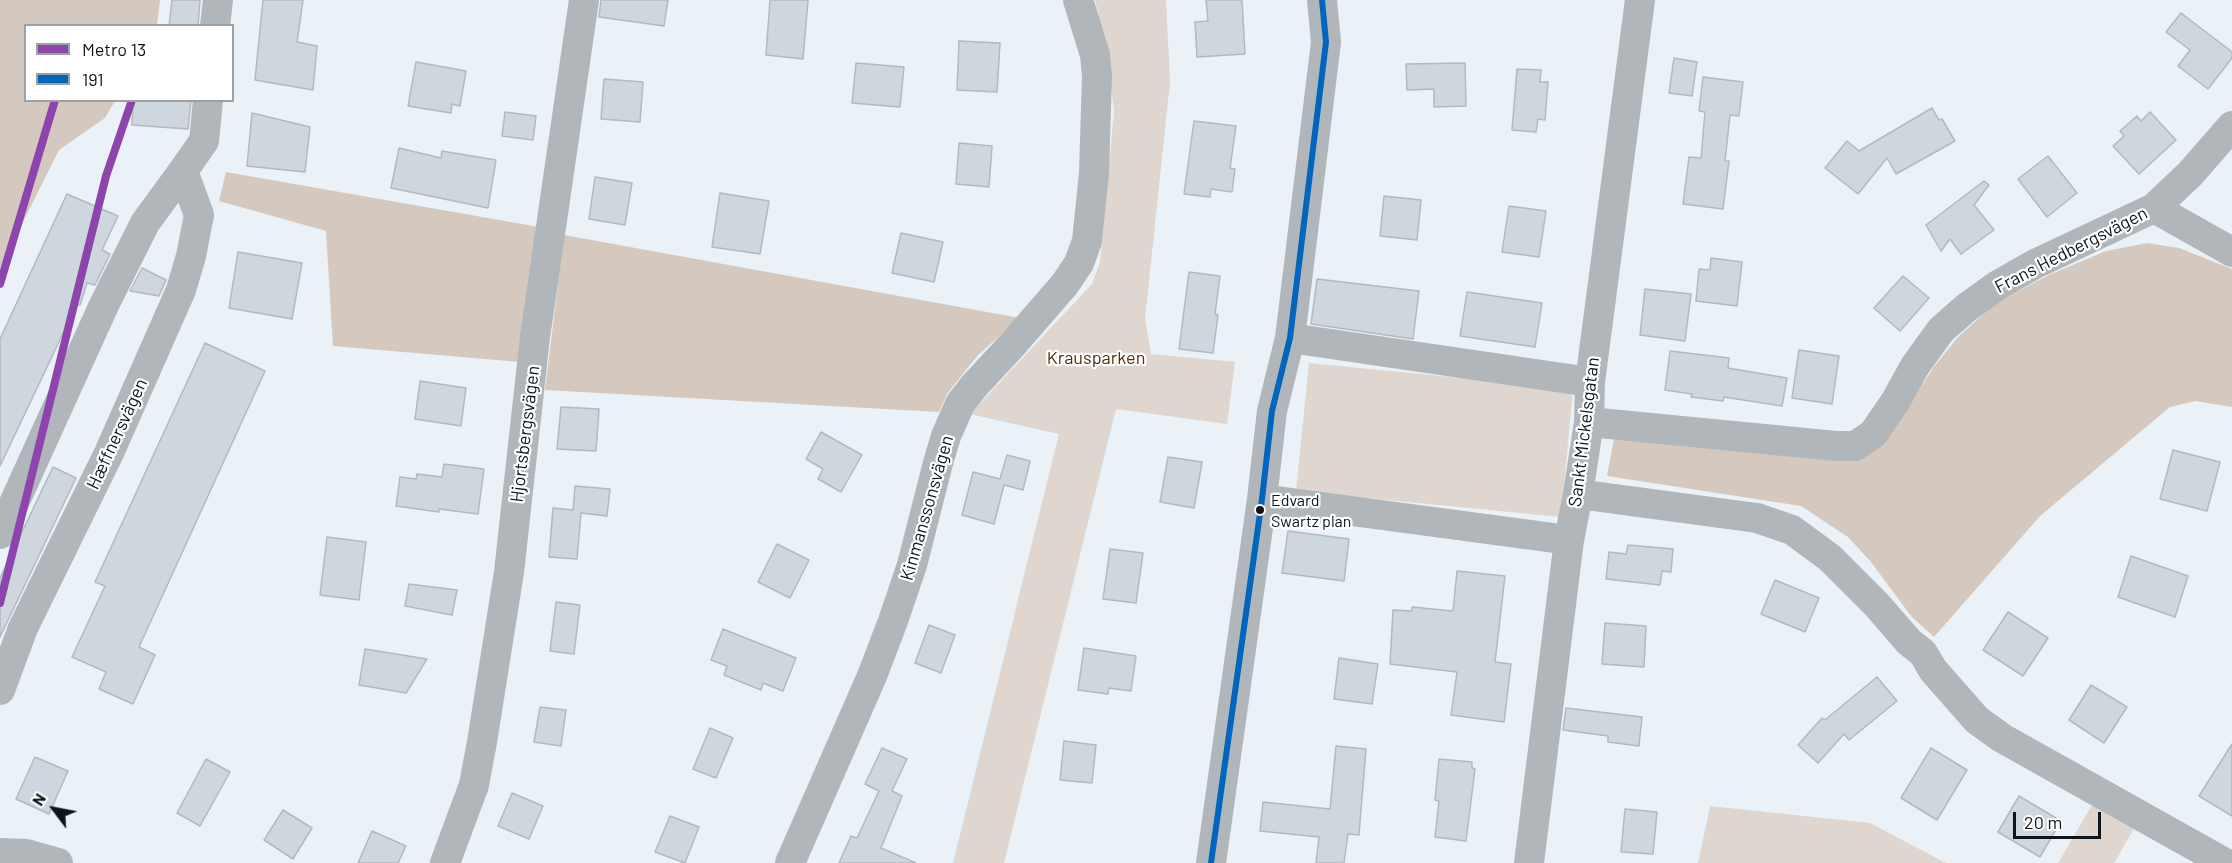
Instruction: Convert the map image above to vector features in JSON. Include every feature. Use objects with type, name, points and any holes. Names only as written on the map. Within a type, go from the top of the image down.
[{"type":"street","points":[[215,24],[218,0]]},
{"type":"street","name":"Hjortsbergsvägen","points":[[445,863],[474,785],[491,685],[509,572],[536,337],[584,0]]},
{"type":"street","name":"Kinmanssonsvägen","points":[[790,863],[872,676],[893,621],[912,565],[946,436],[960,404],[1048,306],[1079,263],[1087,241],[1094,173],[1097,76],[1095,55],[1078,0]]},
{"type":"street","points":[[1211,863],[1262,499],[1272,411],[1290,338],[1326,42],[1322,0]]},
{"type":"street","name":"Sankt Mickelsgatan","points":[[1529,863],[1569,540],[1589,422],[1590,382],[1640,0]]},
{"type":"street","points":[[0,534],[104,305],[140,233],[204,141],[208,102]]},
{"type":"street","name":"Frans Hedbergsvägen","points":[[1589,422],[1855,446],[1873,434],[1895,402],[1915,366],[1941,330],[1966,308],[1998,285],[2035,264],[2154,208],[2190,174],[2232,126]]},
{"type":"street","name":"Hæffnersvägen","points":[[0,690],[23,628],[109,453],[181,290],[199,215],[183,171]]},
{"type":"street","points":[[2154,208],[2232,252]]},
{"type":"street","points":[[1290,338],[1590,382]]},
{"type":"street","points":[[1578,494],[1757,518],[1792,530],[1830,558],[1909,642],[1923,652],[1933,670],[1977,720],[2002,738],[2225,863]]},
{"type":"street","points":[[1262,499],[1569,540]]},
{"type":"street","points":[[0,853],[26,854],[58,863]]},
{"type":"green space","name":"Krausparken","points":[[1095,0],[1166,0],[1170,82],[1145,319],[1151,354],[1235,362],[1227,424],[1116,409],[1004,863],[953,863],[1059,434],[970,414],[1092,284],[1100,262],[1114,112],[1108,57]]},
{"type":"green space","name":"Edvard Swartz plan","points":[[1309,363],[1573,389],[1561,517],[1296,491]]},
{"type":"green space","points":[[2095,800],[2136,825],[2114,863],[2058,863]]},
{"type":"green space","points":[[1710,806],[1870,823],[1946,863],[1698,863]]},
{"type":"shaded area","points":[[0,0],[160,0],[157,24],[24,24],[24,102],[114,102],[105,118],[59,150],[0,268]]},
{"type":"shaded area","points":[[226,172],[539,227],[520,362],[333,346],[326,231],[219,201]]},
{"type":"shaded area","points":[[564,235],[1020,318],[978,355],[947,394],[939,412],[545,390]]},
{"type":"shaded area","points":[[2147,243],[2179,248],[2232,269],[2232,407],[2195,401],[2170,407],[2040,516],[1934,637],[1911,616],[1871,562],[1848,537],[1801,506],[1607,476],[1615,433],[1832,459],[1909,405],[1933,368],[1958,337],[1997,302],[2049,275],[2106,251]]},
{"type":"building","points":[[172,0],[200,0],[198,24],[169,24]]},
{"type":"building","points":[[263,0],[303,0],[297,42],[317,46],[313,90],[255,80]]},
{"type":"building","points":[[601,0],[668,0],[664,26],[599,17]]},
{"type":"building","points":[[770,0],[808,0],[803,59],[766,55]]},
{"type":"building","points":[[1206,0],[1242,0],[1245,54],[1197,57],[1195,22],[1208,21]]},
{"type":"building","points":[[2181,13],[2232,52],[2232,58],[2208,89],[2178,66],[2190,50],[2166,32]]},
{"type":"building","points":[[959,41],[1000,43],[997,92],[957,90]]},
{"type":"building","points":[[1674,58],[1697,62],[1692,96],[1669,93]]},
{"type":"building","points":[[416,62],[466,71],[460,106],[452,104],[451,113],[408,106]]},
{"type":"building","points":[[856,63],[904,67],[900,107],[852,103]]},
{"type":"building","points":[[1465,63],[1466,106],[1434,107],[1434,89],[1407,90],[1406,64]]},
{"type":"building","points":[[1517,69],[1541,70],[1540,82],[1548,82],[1545,120],[1538,119],[1536,132],[1512,130]]},
{"type":"building","points":[[1703,77],[1743,82],[1739,116],[1730,115],[1725,161],[1729,161],[1723,209],[1683,204],[1689,157],[1701,158],[1705,112],[1699,111]]},
{"type":"building","points":[[604,79],[643,82],[640,122],[601,119]]},
{"type":"building","points":[[133,102],[191,102],[188,129],[132,125]]},
{"type":"building","points":[[1932,108],[1939,120],[1942,119],[1955,141],[1896,174],[1887,158],[1858,194],[1825,168],[1847,141],[1859,151]]},
{"type":"building","points":[[505,112],[536,116],[533,140],[502,136]]},
{"type":"building","points":[[2150,112],[2176,140],[2139,174],[2113,146],[2124,136],[2120,131],[2137,116],[2141,121]]},
{"type":"building","points":[[252,113],[310,127],[305,172],[247,166]]},
{"type":"building","points":[[1194,121],[1236,126],[1230,168],[1235,169],[1232,192],[1211,189],[1210,197],[1184,194]]},
{"type":"building","points":[[959,143],[992,146],[989,187],[956,184]]},
{"type":"building","points":[[399,148],[441,158],[442,151],[496,160],[488,208],[391,188]]},
{"type":"building","points":[[2048,156],[2077,193],[2047,217],[2018,179]]},
{"type":"building","points":[[595,177],[632,183],[625,225],[589,219]]},
{"type":"building","points":[[1984,181],[1989,185],[1974,205],[1994,230],[1961,254],[1950,239],[1941,251],[1926,225]]},
{"type":"building","points":[[720,193],[769,201],[760,254],[712,247]]},
{"type":"building","points":[[67,194],[118,216],[102,250],[110,254],[95,285],[87,283],[80,305],[77,304],[0,466],[0,339]]},
{"type":"building","points":[[1384,196],[1421,200],[1417,240],[1380,236]]},
{"type":"building","points":[[1509,206],[1546,211],[1539,257],[1502,252]]},
{"type":"building","points":[[901,233],[943,242],[934,282],[892,273]]},
{"type":"building","points":[[238,252],[302,263],[292,319],[229,308]]},
{"type":"building","points":[[1711,258],[1742,262],[1737,306],[1696,301],[1699,269],[1710,270]]},
{"type":"building","points":[[142,268],[166,280],[159,296],[130,291]]},
{"type":"building","points":[[1189,272],[1220,276],[1213,353],[1179,349]]},
{"type":"building","points":[[1903,276],[1929,298],[1900,331],[1874,308]]},
{"type":"building","points":[[1317,279],[1419,291],[1413,339],[1311,324]]},
{"type":"building","points":[[1645,289],[1691,294],[1685,341],[1640,335]]},
{"type":"building","points":[[1467,292],[1542,303],[1535,347],[1460,336]]},
{"type":"building","points":[[205,343],[265,371],[139,647],[155,655],[133,704],[99,689],[106,672],[72,657],[105,586],[95,582]]},
{"type":"building","points":[[1799,350],[1839,356],[1832,404],[1792,398]]},
{"type":"building","points":[[1670,351],[1729,358],[1728,368],[1787,378],[1782,406],[1724,397],[1723,401],[1691,397],[1692,394],[1665,390]]},
{"type":"building","points":[[420,381],[466,388],[461,426],[415,419]]},
{"type":"building","points":[[561,407],[599,409],[596,451],[557,449]]},
{"type":"building","points":[[821,432],[862,455],[841,492],[818,479],[823,469],[806,459]]},
{"type":"building","points":[[2173,450],[2220,462],[2207,511],[2160,499]]},
{"type":"building","points":[[1007,455],[1030,461],[1023,490],[1004,485],[994,524],[962,515],[973,472],[1000,479]]},
{"type":"building","points":[[1168,457],[1202,462],[1194,508],[1160,502]]},
{"type":"building","points":[[444,464],[484,469],[478,514],[396,506],[400,477],[416,479],[417,474],[442,477]]},
{"type":"building","points":[[53,467],[76,478],[0,637],[0,578]]},
{"type":"building","points":[[575,486],[610,489],[607,516],[581,513],[577,559],[549,557],[553,508],[573,510]]},
{"type":"building","points":[[1288,531],[1349,539],[1344,581],[1282,573]]},
{"type":"building","points":[[327,537],[366,542],[359,600],[320,595]]},
{"type":"building","points":[[777,544],[809,560],[790,598],[758,582]]},
{"type":"building","points":[[1628,545],[1673,549],[1671,572],[1662,571],[1660,585],[1606,579],[1609,552],[1626,554]]},
{"type":"building","points":[[1110,549],[1143,553],[1136,603],[1103,599]]},
{"type":"building","points":[[2131,556],[2188,576],[2175,617],[2118,597]]},
{"type":"building","points":[[1457,571],[1505,576],[1495,662],[1511,664],[1504,722],[1451,715],[1457,672],[1390,664],[1393,610],[1412,611],[1412,607],[1453,611]]},
{"type":"building","points":[[1775,580],[1819,598],[1805,632],[1761,614]]},
{"type":"building","points":[[409,584],[457,590],[452,615],[405,606]]},
{"type":"building","points":[[556,602],[580,605],[574,654],[550,651]]},
{"type":"building","points":[[2008,612],[2048,638],[2023,676],[1983,650]]},
{"type":"building","points":[[1605,623],[1646,626],[1644,667],[1602,664]]},
{"type":"building","points":[[929,625],[955,635],[941,673],[915,663]]},
{"type":"building","points":[[723,629],[796,658],[783,691],[763,683],[761,690],[724,675],[727,666],[711,660]]},
{"type":"building","points":[[1084,648],[1136,656],[1131,691],[1109,688],[1108,694],[1078,690]]},
{"type":"building","points":[[365,649],[427,659],[406,693],[359,685]]},
{"type":"building","points":[[1339,658],[1378,664],[1372,704],[1334,699]]},
{"type":"building","points":[[1877,677],[1897,701],[1849,740],[1844,734],[1818,763],[1798,745],[1822,718],[1825,720]]},
{"type":"building","points":[[2091,685],[2127,707],[2104,743],[2069,720]]},
{"type":"building","points":[[540,707],[566,710],[561,746],[534,742]]},
{"type":"building","points":[[1566,708],[1642,717],[1639,746],[1608,742],[1608,736],[1563,730]]},
{"type":"building","points":[[710,728],[733,738],[716,778],[693,769]]},
{"type":"building","points":[[1064,741],[1096,745],[1092,783],[1060,780]]},
{"type":"building","points":[[2232,744],[2232,816],[2199,796]]},
{"type":"building","points":[[1336,746],[1366,749],[1359,835],[1348,834],[1344,863],[1316,863],[1319,837],[1260,831],[1263,802],[1330,809]]},
{"type":"building","points":[[882,748],[907,759],[892,791],[902,796],[881,848],[916,863],[839,863],[851,836],[857,838],[879,791],[865,784]]},
{"type":"building","points":[[1931,748],[1967,770],[1937,820],[1901,798]]},
{"type":"building","points":[[35,757],[68,771],[49,814],[16,799]]},
{"type":"building","points":[[206,759],[230,772],[200,826],[177,813]]},
{"type":"building","points":[[1439,759],[1472,762],[1472,768],[1475,769],[1466,841],[1435,837],[1439,801],[1435,800]]},
{"type":"building","points":[[512,793],[543,806],[529,839],[498,826]]},
{"type":"building","points":[[2019,796],[2061,821],[2040,857],[1998,832]]},
{"type":"building","points":[[1625,809],[1657,812],[1653,854],[1621,852]]},
{"type":"building","points":[[283,810],[312,828],[293,859],[264,840]]},
{"type":"building","points":[[670,816],[699,827],[685,863],[655,852]]},
{"type":"building","points":[[372,831],[406,846],[398,863],[358,863]]},
{"type":"metro line","name":"13","points":[[0,284],[54,102]]},
{"type":"metro line","name":"13","points":[[0,603],[106,176],[131,102]]},
{"type":"transit line","name":"191","points":[[1211,863],[1262,499],[1272,411],[1290,338],[1326,42],[1322,0]]},
{"type":"place","name":"Edvard Swartz plan","points":[[1260,510]]}]
